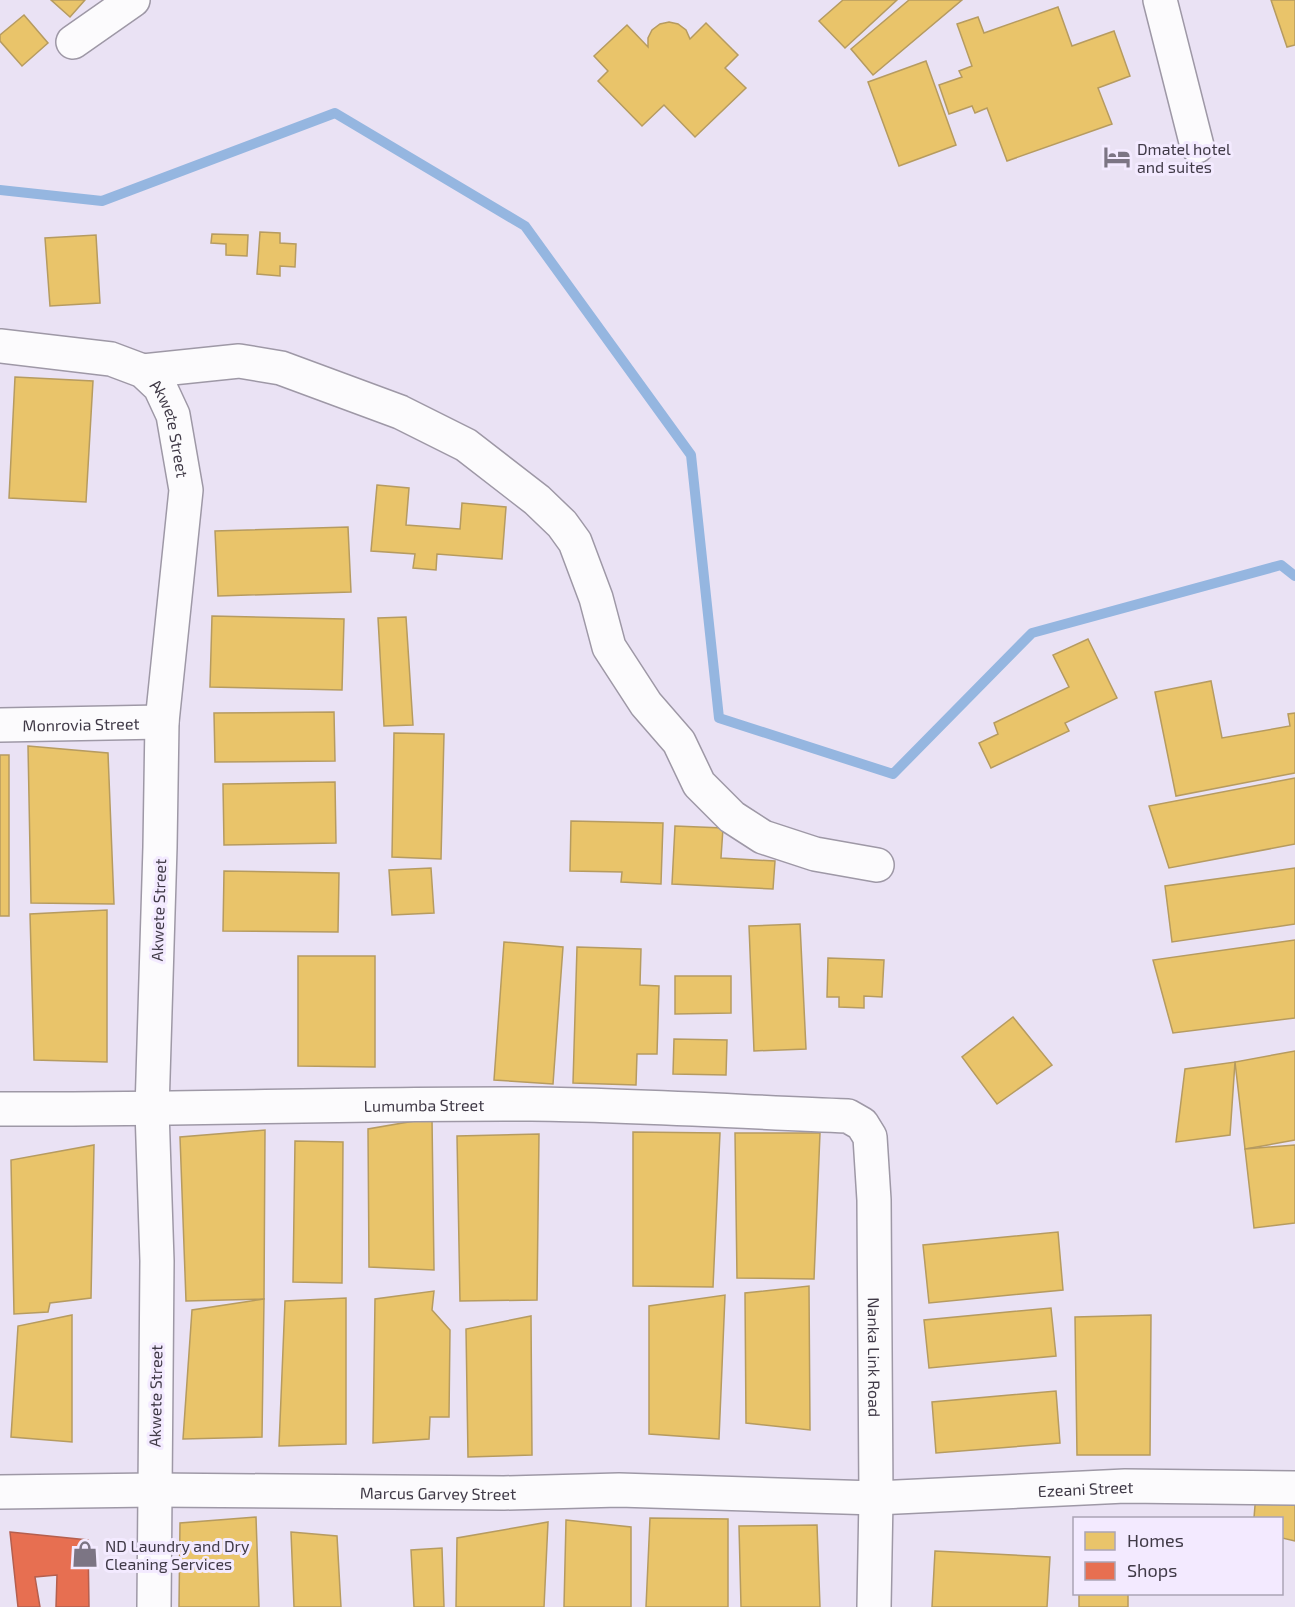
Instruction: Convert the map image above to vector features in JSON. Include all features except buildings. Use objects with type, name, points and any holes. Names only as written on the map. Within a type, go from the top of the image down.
[{"type":"street","points":[[73,42],[133,0]]},
{"type":"street","points":[[1160,0],[1197,146]]},
{"type":"street","name":"Akwete Street","points":[[0,346],[111,359],[143,371],[160,387],[173,416],[186,490],[162,722],[152,1110],[157,1261],[154,1607]]},
{"type":"street","points":[[143,371],[239,361],[281,368],[400,412],[466,445],[537,500],[562,524],[575,542],[596,598],[609,647],[646,704],[679,742],[699,784],[732,817],[763,837],[814,854],[877,865]]},
{"type":"street","name":"Monrovia Street","points":[[0,724],[162,722]]},
{"type":"street","name":"Lumumba Street","points":[[0,1109],[152,1110],[342,1105],[533,1104],[848,1116]]},
{"type":"street","name":"Nanka Link Road","points":[[848,1116],[862,1124],[870,1137],[874,1200],[876,1498],[874,1607]]},
{"type":"street","name":"Ezeani Street","points":[[876,1498],[1125,1486],[1295,1488]]},
{"type":"street","name":"Marcus Garvey Street","points":[[0,1492],[154,1490],[504,1493],[619,1490],[876,1498]]},
{"type":"waterway","points":[[0,190],[102,201],[335,113],[525,226],[691,455],[719,718],[893,774],[1032,633],[1281,565],[1295,576]]},
{"type":"place","name":"Dmatel hotel and suites","points":[[1117,157]]},
{"type":"place","name":"ND Laundry and Dry Cleaning Services","points":[[85,1554]]}]
